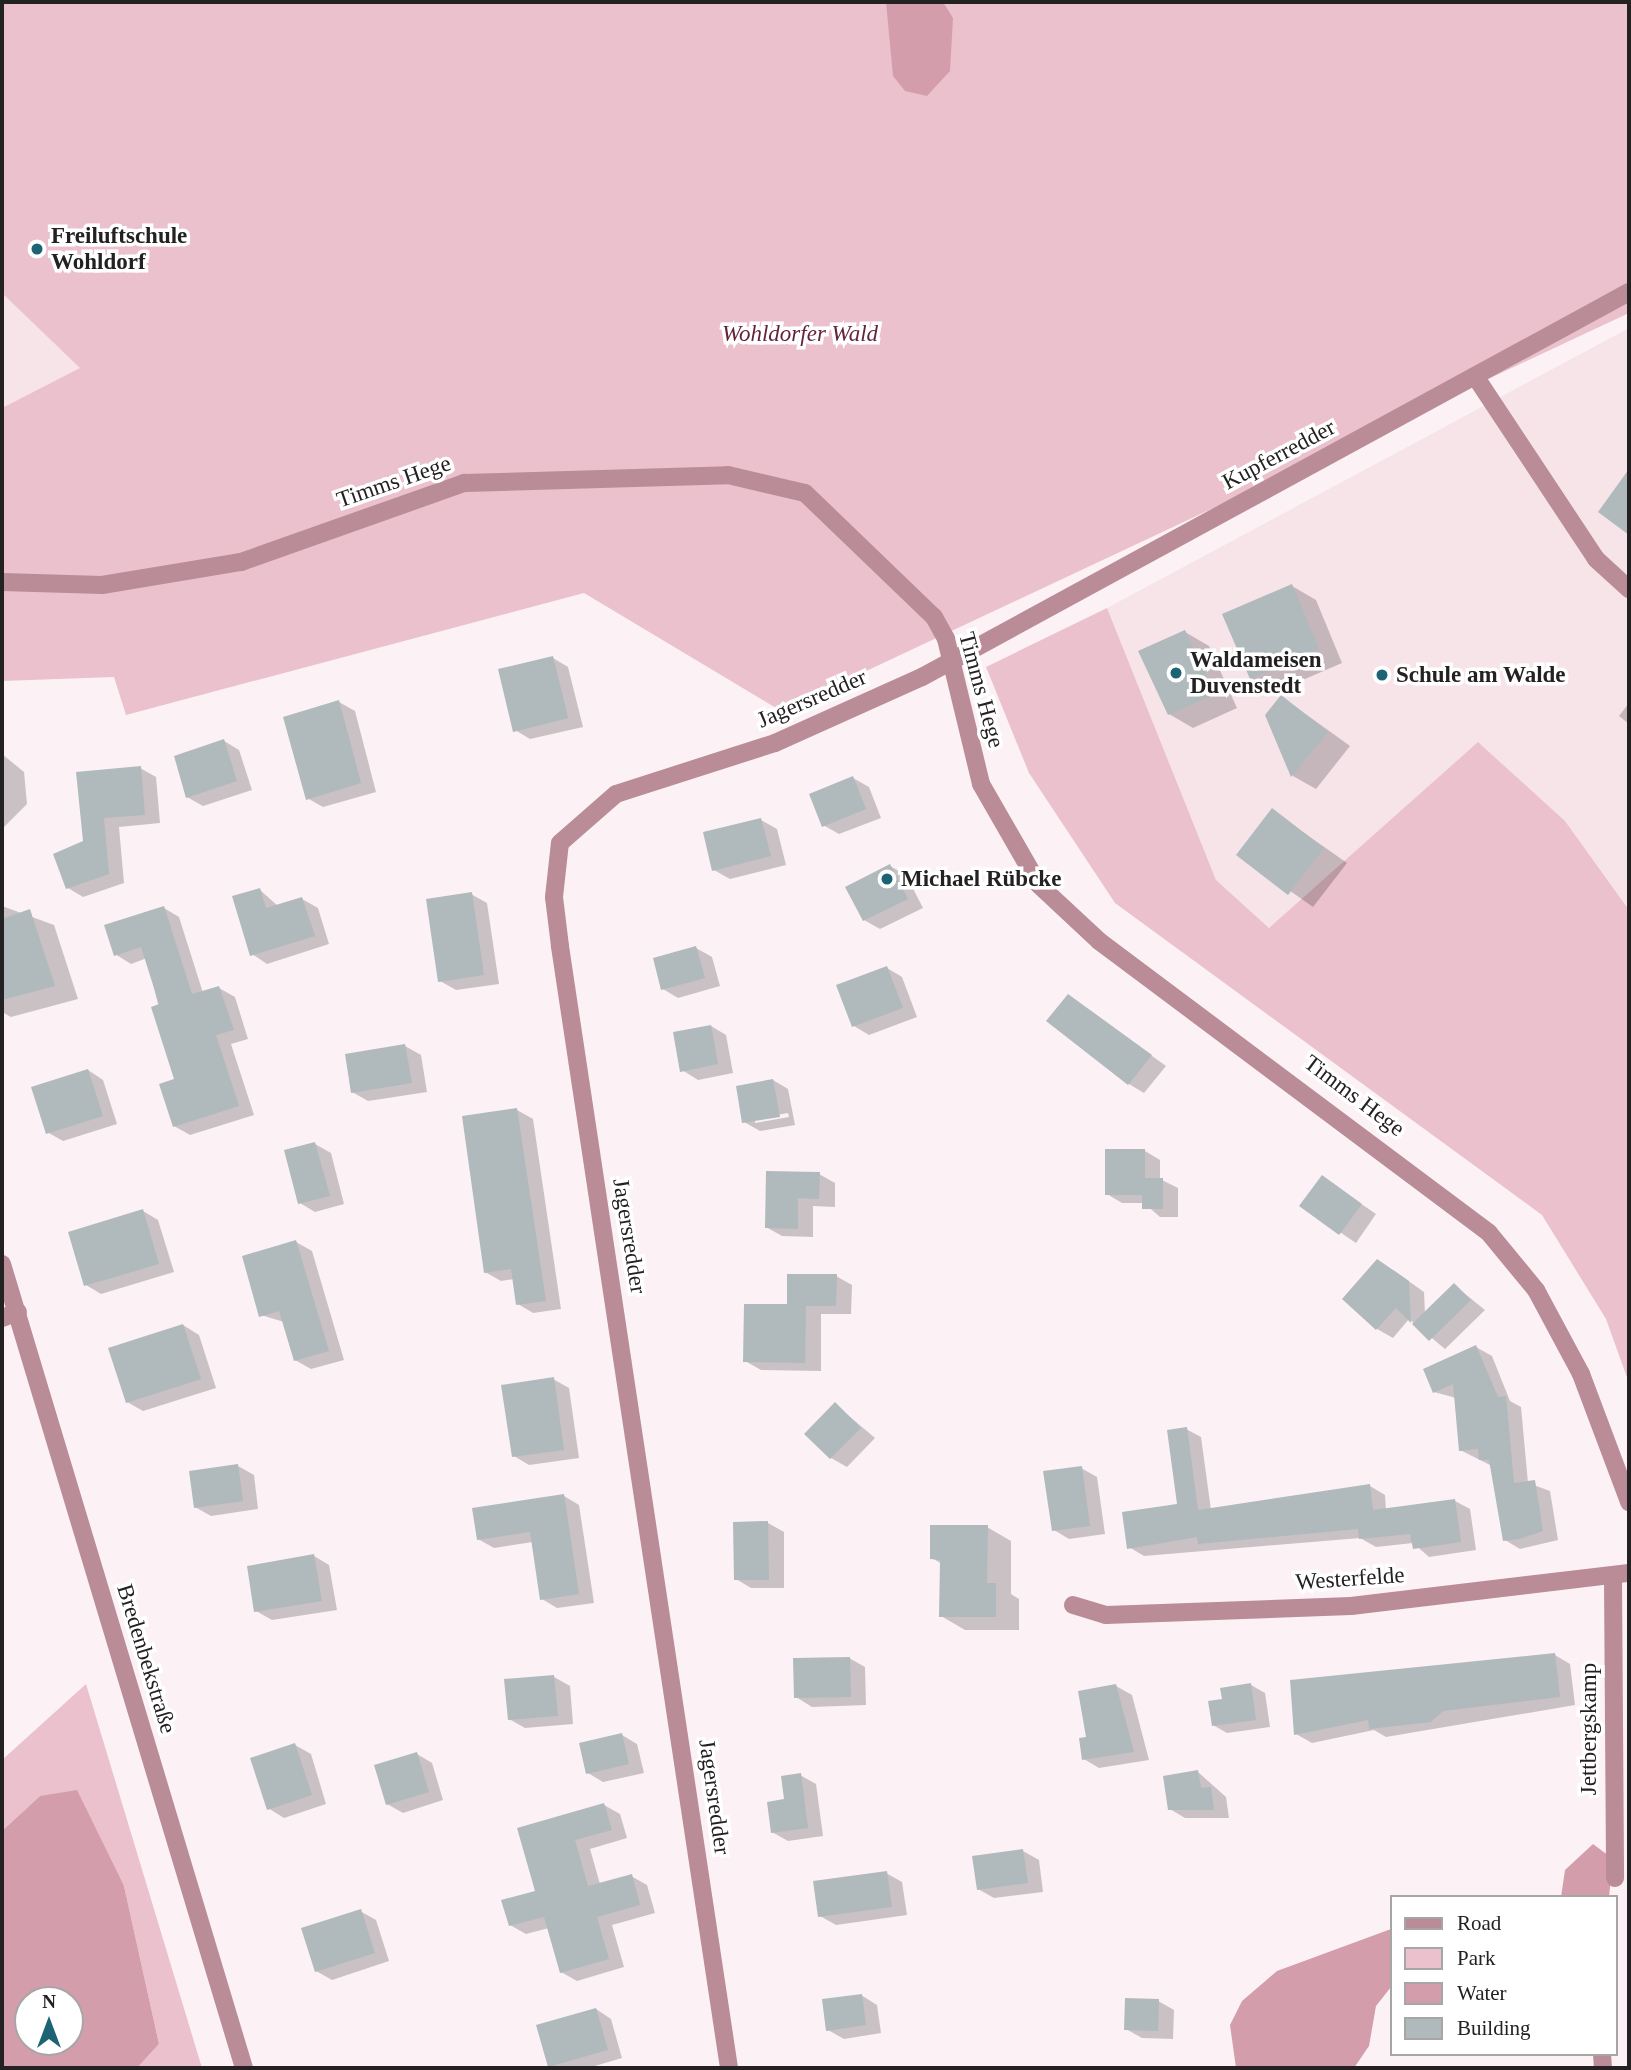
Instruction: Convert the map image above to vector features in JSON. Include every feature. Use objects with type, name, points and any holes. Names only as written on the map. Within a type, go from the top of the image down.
[{"type":"street","name":"Kupferredder","points":[[951,660],[1629,292]]},
{"type":"street","points":[[1475,376],[1596,559],[1629,589]]},
{"type":"street","name":"Timms Hege","points":[[2,582],[102,585],[241,562],[464,483],[728,475],[781,484],[825,508],[920,600],[951,660],[981,784],[1039,885],[1099,941],[1489,1233],[1536,1290],[1581,1374],[1629,1502]]},
{"type":"street","name":"Jagersredder","points":[[729,2068],[560,946],[554,897],[560,843],[616,794],[775,743],[951,660]]},
{"type":"street","name":"Bredenbekstraße","points":[[2,1264],[10,1315],[244,2068]]},
{"type":"street","name":"Westerfelde","points":[[1073,1605],[1106,1615],[1351,1606],[1621,1576]]},
{"type":"street","name":"Jettbergskamp","points":[[1615,1878],[1621,1576]]},
{"type":"shaded area","name":"Freiluftschule Wohldorf","points":[[2,43],[81,368],[2,408]]},
{"type":"shaded area","name":"Schule am Walde","points":[[1629,328],[1629,910],[1565,821],[1478,742],[1269,928],[1216,880],[1107,608]]},
{"type":"green space","name":"Wohldorfer Wald","points":[[2,2],[1629,2],[1629,313],[781,711],[584,593],[126,715],[114,677],[2,681],[2,408],[80,368],[2,293]]},
{"type":"green space","points":[[1107,608],[1216,880],[1269,928],[1478,742],[1565,821],[1629,910],[1629,1383],[1606,1319],[1542,1215],[1115,903],[1029,773],[986,667]]},
{"type":"green space","points":[[86,1684],[202,2068],[137,2068],[159,2044],[124,1886],[40,1796],[2,1831],[2,1760]]},
{"type":"water","points":[[886,2],[943,2],[953,18],[950,71],[927,96],[905,91],[893,76]]},
{"type":"water","points":[[77,1790],[124,1886],[159,2044],[137,2068],[2,2068],[2,1831],[40,1796]]},
{"type":"water","points":[[1593,1844],[1613,1859],[1609,1895],[1561,1895],[1565,1870]]},
{"type":"water","points":[[1390,1929],[1390,1988],[1376,2006],[1369,2046],[1354,2068],[1236,2068],[1230,2025],[1242,2001],[1277,1971]]},
{"type":"building","points":[[1629,469],[1629,535],[1598,512]]},
{"type":"building","points":[[1292,584],[1319,649],[1250,679],[1222,614]]},
{"type":"building","name":"Waldameisen Duvenstedt","points":[[1185,630],[1215,694],[1168,715],[1138,651]]},
{"type":"building","points":[[553,656],[568,718],[513,732],[498,669]]},
{"type":"building","points":[[1281,695],[1328,732],[1291,777],[1265,715]]},
{"type":"building","points":[[339,700],[361,783],[306,800],[283,717]]},
{"type":"building","points":[[224,739],[237,781],[186,798],[174,756]]},
{"type":"building","points":[[141,766],[145,815],[104,818],[109,874],[66,889],[53,854],[83,841],[76,772]]},
{"type":"building","points":[[853,776],[866,809],[822,827],[809,794]]},
{"type":"building","points":[[1272,808],[1324,848],[1288,895],[1236,855]]},
{"type":"building","points":[[761,818],[771,856],[712,871],[703,832]]},
{"type":"building","points":[[890,864],[908,899],[863,921],[845,887]]},
{"type":"building","points":[[260,888],[266,908],[302,897],[315,936],[250,956],[232,896]]},
{"type":"building","points":[[472,892],[484,975],[438,982],[426,899]]},
{"type":"building","points":[[164,906],[192,994],[219,986],[234,1030],[216,1035],[239,1106],[173,1127],[159,1084],[174,1079],[151,1007],[159,1004],[141,947],[114,956],[104,925]]},
{"type":"building","points":[[30,909],[55,986],[2,1000],[2,919]]},
{"type":"building","points":[[696,946],[705,978],[661,990],[653,958]]},
{"type":"building","points":[[887,966],[903,1008],[852,1027],[836,985]]},
{"type":"building","points":[[1068,994],[1152,1055],[1128,1085],[1046,1021]]},
{"type":"building","points":[[711,1025],[718,1064],[680,1072],[673,1032]]},
{"type":"building","points":[[405,1044],[412,1083],[351,1093],[345,1054]]},
{"type":"building","points":[[88,1069],[103,1116],[46,1134],[31,1087]]},
{"type":"building","points":[[773,1079],[780,1117],[742,1123],[736,1086]]},
{"type":"building","points":[[517,1108],[546,1301],[516,1305],[511,1269],[484,1273],[462,1116]]},
{"type":"building","points":[[315,1142],[330,1196],[298,1204],[284,1150]]},
{"type":"building","points":[[1105,1149],[1145,1149],[1145,1178],[1163,1178],[1163,1209],[1142,1209],[1142,1195],[1105,1195]]},
{"type":"building","points":[[766,1171],[820,1172],[819,1199],[798,1198],[798,1229],[765,1228]]},
{"type":"building","points":[[1322,1175],[1362,1204],[1339,1235],[1299,1206]]},
{"type":"building","points":[[143,1209],[159,1264],[84,1286],[68,1232]]},
{"type":"building","points":[[296,1240],[329,1351],[294,1361],[279,1311],[259,1317],[242,1256]]},
{"type":"building","points":[[1377,1259],[1409,1281],[1411,1323],[1396,1308],[1376,1330],[1342,1299]]},
{"type":"building","points":[[787,1274],[837,1274],[836,1306],[806,1306],[805,1363],[743,1362],[744,1304],[787,1304]]},
{"type":"building","points":[[1454,1283],[1471,1300],[1429,1341],[1412,1324]]},
{"type":"building","points":[[183,1324],[201,1379],[126,1403],[108,1348]]},
{"type":"building","points":[[1476,1345],[1498,1397],[1506,1396],[1514,1483],[1535,1480],[1543,1531],[1519,1539],[1503,1541],[1489,1460],[1479,1460],[1478,1449],[1459,1451],[1453,1384],[1433,1393],[1423,1369]]},
{"type":"building","points":[[554,1377],[564,1450],[512,1457],[501,1385]]},
{"type":"building","points":[[835,1402],[861,1428],[830,1459],[804,1434]]},
{"type":"building","points":[[1187,1427],[1198,1510],[1370,1484],[1373,1510],[1455,1499],[1461,1542],[1413,1549],[1410,1534],[1359,1539],[1358,1529],[1198,1544],[1197,1537],[1127,1549],[1122,1512],[1177,1504],[1167,1430]]},
{"type":"building","points":[[238,1464],[243,1501],[194,1508],[189,1471]]},
{"type":"building","points":[[1082,1466],[1090,1526],[1052,1531],[1043,1471]]},
{"type":"building","points":[[564,1494],[579,1594],[540,1600],[530,1532],[477,1540],[472,1508]]},
{"type":"building","points":[[768,1521],[769,1580],[734,1580],[733,1522]]},
{"type":"building","points":[[930,1525],[988,1525],[987,1583],[996,1583],[996,1617],[939,1617],[940,1560],[930,1559]]},
{"type":"building","points":[[314,1554],[322,1601],[254,1612],[247,1566]]},
{"type":"building","points":[[1555,1653],[1560,1697],[1443,1711],[1431,1722],[1369,1729],[1368,1720],[1294,1735],[1290,1680]]},
{"type":"building","points":[[850,1657],[851,1697],[794,1698],[793,1658]]},
{"type":"building","points":[[554,1675],[558,1716],[508,1720],[504,1679]]},
{"type":"building","points":[[1251,1683],[1256,1720],[1212,1726],[1208,1701],[1222,1699],[1220,1688]]},
{"type":"building","points":[[1116,1684],[1134,1752],[1082,1760],[1079,1738],[1086,1737],[1078,1691]]},
{"type":"building","points":[[622,1733],[629,1764],[586,1774],[579,1743]]},
{"type":"building","points":[[295,1743],[312,1795],[267,1810],[250,1758]]},
{"type":"building","points":[[417,1752],[429,1792],[386,1805],[374,1765]]},
{"type":"building","points":[[1198,1770],[1201,1788],[1211,1787],[1214,1810],[1168,1810],[1163,1776]]},
{"type":"building","points":[[801,1773],[808,1828],[771,1833],[767,1802],[784,1799],[781,1776]]},
{"type":"building","points":[[604,1803],[612,1830],[575,1840],[588,1886],[632,1874],[640,1905],[597,1917],[609,1959],[560,1973],[544,1917],[509,1926],[501,1900],[535,1891],[517,1828]]},
{"type":"building","points":[[1023,1849],[1028,1883],[977,1890],[972,1856]]},
{"type":"building","points":[[887,1871],[892,1907],[818,1917],[813,1881]]},
{"type":"building","points":[[361,1909],[375,1953],[315,1972],[301,1928]]},
{"type":"building","points":[[862,1994],[866,2025],[826,2031],[822,1999]]},
{"type":"building","points":[[1125,1998],[1159,1999],[1158,2031],[1124,2030]]},
{"type":"building","points":[[596,2008],[608,2050],[548,2067],[536,2025]]},
{"type":"place","name":"Freiluftschule Wohldorf","points":[[37,249]]},
{"type":"place","name":"Waldameisen Duvenstedt","points":[[1176,673]]},
{"type":"place","name":"Schule am Walde","points":[[1382,675]]},
{"type":"place","name":"Michael Rübcke","points":[[887,879]]}]
